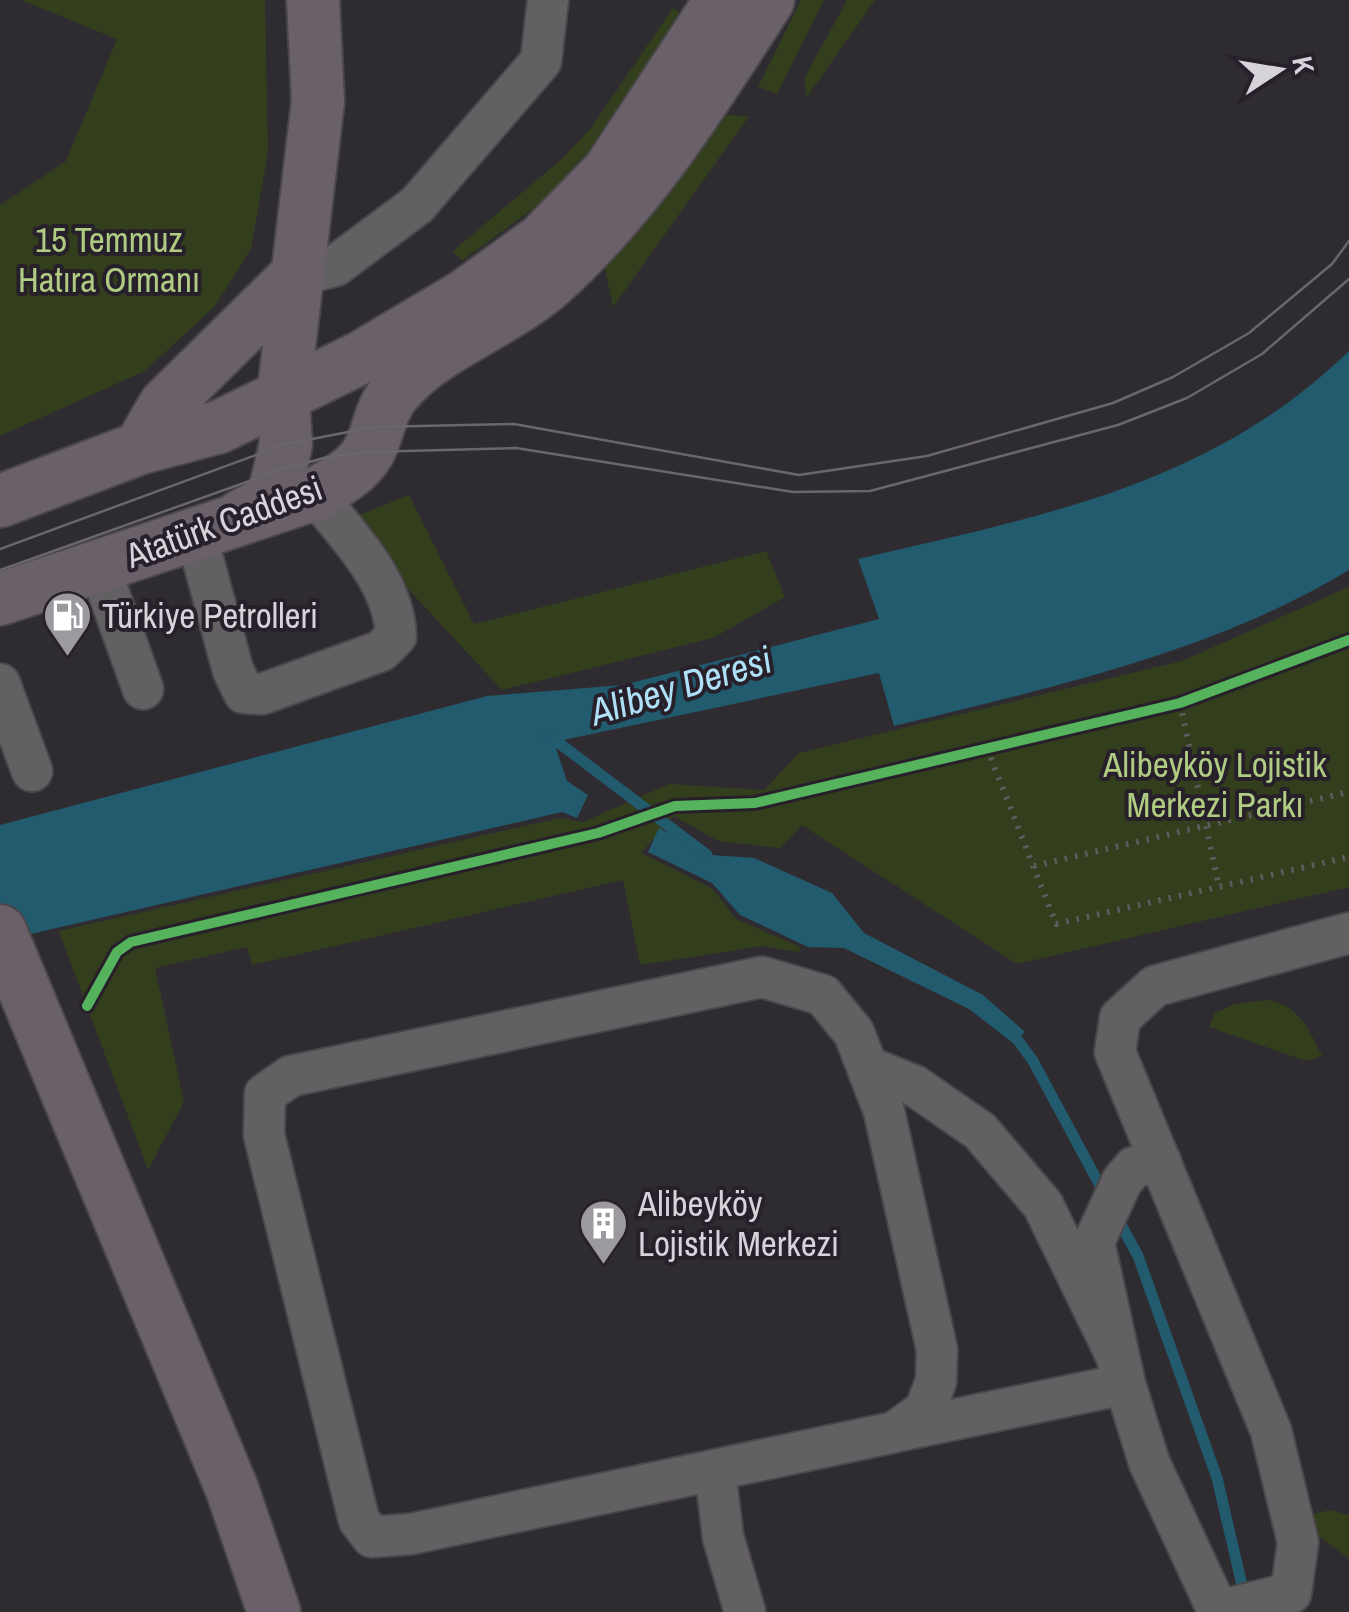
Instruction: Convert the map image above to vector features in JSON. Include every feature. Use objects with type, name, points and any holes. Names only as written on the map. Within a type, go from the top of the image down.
[{"type":"main road","points":[[209,530],[273,499],[286,444],[282,398],[318,101],[313,0]]},
{"type":"main road","points":[[0,501],[140,448],[219,427],[360,358],[466,294],[542,240],[608,171],[722,0]]},
{"type":"main road","name":"Atatürk Caddesi","points":[[0,599],[315,494],[340,480],[368,452],[374,427],[396,390],[549,284],[618,215],[670,147],[768,0]]},
{"type":"main road","points":[[140,448],[165,404],[296,276]]},
{"type":"main road","points":[[5,944],[232,1489],[274,1612]]},
{"type":"main road","points":[[232,1489],[264,1528],[306,1612]]},
{"type":"lane","points":[[296,276],[335,266],[417,205],[541,61],[548,0]]},
{"type":"lane","points":[[209,530],[234,670],[244,693],[262,694],[382,651],[396,636],[396,618],[375,570],[315,494]]},
{"type":"lane","points":[[99,566],[143,690]]},
{"type":"lane","points":[[0,684],[32,771]]},
{"type":"lane","points":[[868,1067],[915,1086],[980,1131],[1043,1205],[1116,1355],[1149,1462],[1218,1612],[1290,1593],[1298,1542],[1270,1431],[1116,1052],[1120,1018],[1155,986],[1349,933]]},
{"type":"lane","points":[[895,1432],[925,1410],[936,1381],[937,1350],[884,1110],[854,1032],[823,995],[762,977],[292,1076],[265,1094],[264,1135],[359,1520],[372,1537],[412,1534],[1125,1384]]},
{"type":"lane","points":[[1125,1384],[1094,1242],[1122,1181],[1134,1167],[1161,1162]]},
{"type":"lane","points":[[715,1470],[723,1537],[745,1612]]},
{"type":"path","points":[[1332,647],[1349,641]]},
{"type":"path","points":[[1163,707],[1196,697]]},
{"type":"path","points":[[1180,703],[1219,887]]},
{"type":"path","points":[[968,753],[1006,744]]},
{"type":"path","points":[[987,748],[1056,924],[1349,856]]},
{"type":"path","points":[[1033,866],[1349,792]]},
{"type":"green space","name":"15 Temmuz Hatıra Ormanı","points":[[21,0],[265,0],[268,152],[251,249],[215,306],[145,371],[0,436],[0,205],[66,161],[117,39]]},
{"type":"green space","points":[[801,0],[824,0],[777,94],[758,87]]},
{"type":"green space","points":[[847,0],[875,0],[807,97],[804,79]]},
{"type":"green space","points":[[673,8],[685,17],[577,176],[462,261],[453,251],[563,158],[591,128]]},
{"type":"green space","points":[[723,115],[749,116],[613,307],[605,268]]},
{"type":"green space","points":[[409,495],[474,624],[766,551],[785,597],[713,638],[502,690],[345,521]]},
{"type":"green space","name":"Alibeyköy Lojistik Merkezi Parkı","points":[[1349,587],[1349,887],[1017,964],[802,825],[780,848],[718,841],[674,816],[641,853],[713,889],[736,919],[800,947],[799,952],[763,946],[640,965],[623,880],[252,965],[247,947],[155,968],[184,1102],[148,1170],[59,931],[560,818],[583,822],[669,784],[764,790],[799,753],[1182,661]]},
{"type":"green space","points":[[1267,1000],[1295,1013],[1322,1056],[1306,1061],[1209,1027],[1215,1013],[1235,1004]]},
{"type":"green space","points":[[1330,1510],[1349,1515],[1349,1559],[1319,1536],[1314,1514]]},
{"type":"water","name":"Alibey Deresi","points":[[1349,351],[1349,570],[1242,624],[1070,682],[894,726],[879,673],[554,742],[567,781],[588,795],[577,818],[562,812],[0,941],[0,825],[487,696],[623,685],[879,619],[858,559],[1056,510],[1180,465],[1239,435],[1295,397]]},
{"type":"water","points":[[659,828],[712,855],[754,858],[832,893],[864,933],[983,995],[1025,1032],[1013,1043],[969,1009],[844,948],[808,947],[740,915],[712,883],[648,852]]},
{"type":"waterway","points":[[547,734],[707,855]]},
{"type":"waterway","points":[[1009,1028],[1033,1061],[1104,1193]]},
{"type":"waterway","points":[[1115,1214],[1138,1256],[1217,1478],[1245,1598]]},
{"type":"tram line","points":[[0,549],[286,444],[374,427],[514,424],[799,475],[927,456],[1113,403],[1173,377],[1249,333],[1332,264],[1349,241]]},
{"type":"tram line","points":[[0,570],[283,469],[328,457],[369,452],[516,448],[793,492],[870,491],[1118,425],[1187,398],[1262,354],[1349,279]]},
{"type":"cycle path","points":[[87,1006],[117,952],[131,942],[598,833],[675,806],[755,803],[1180,703],[1349,640]]},
{"type":"place","name":"Türkiye Petrolleri","points":[[67,658]]},
{"type":"place","name":"Alibeyköy Lojistik Merkezi","points":[[603,1266]]}]
